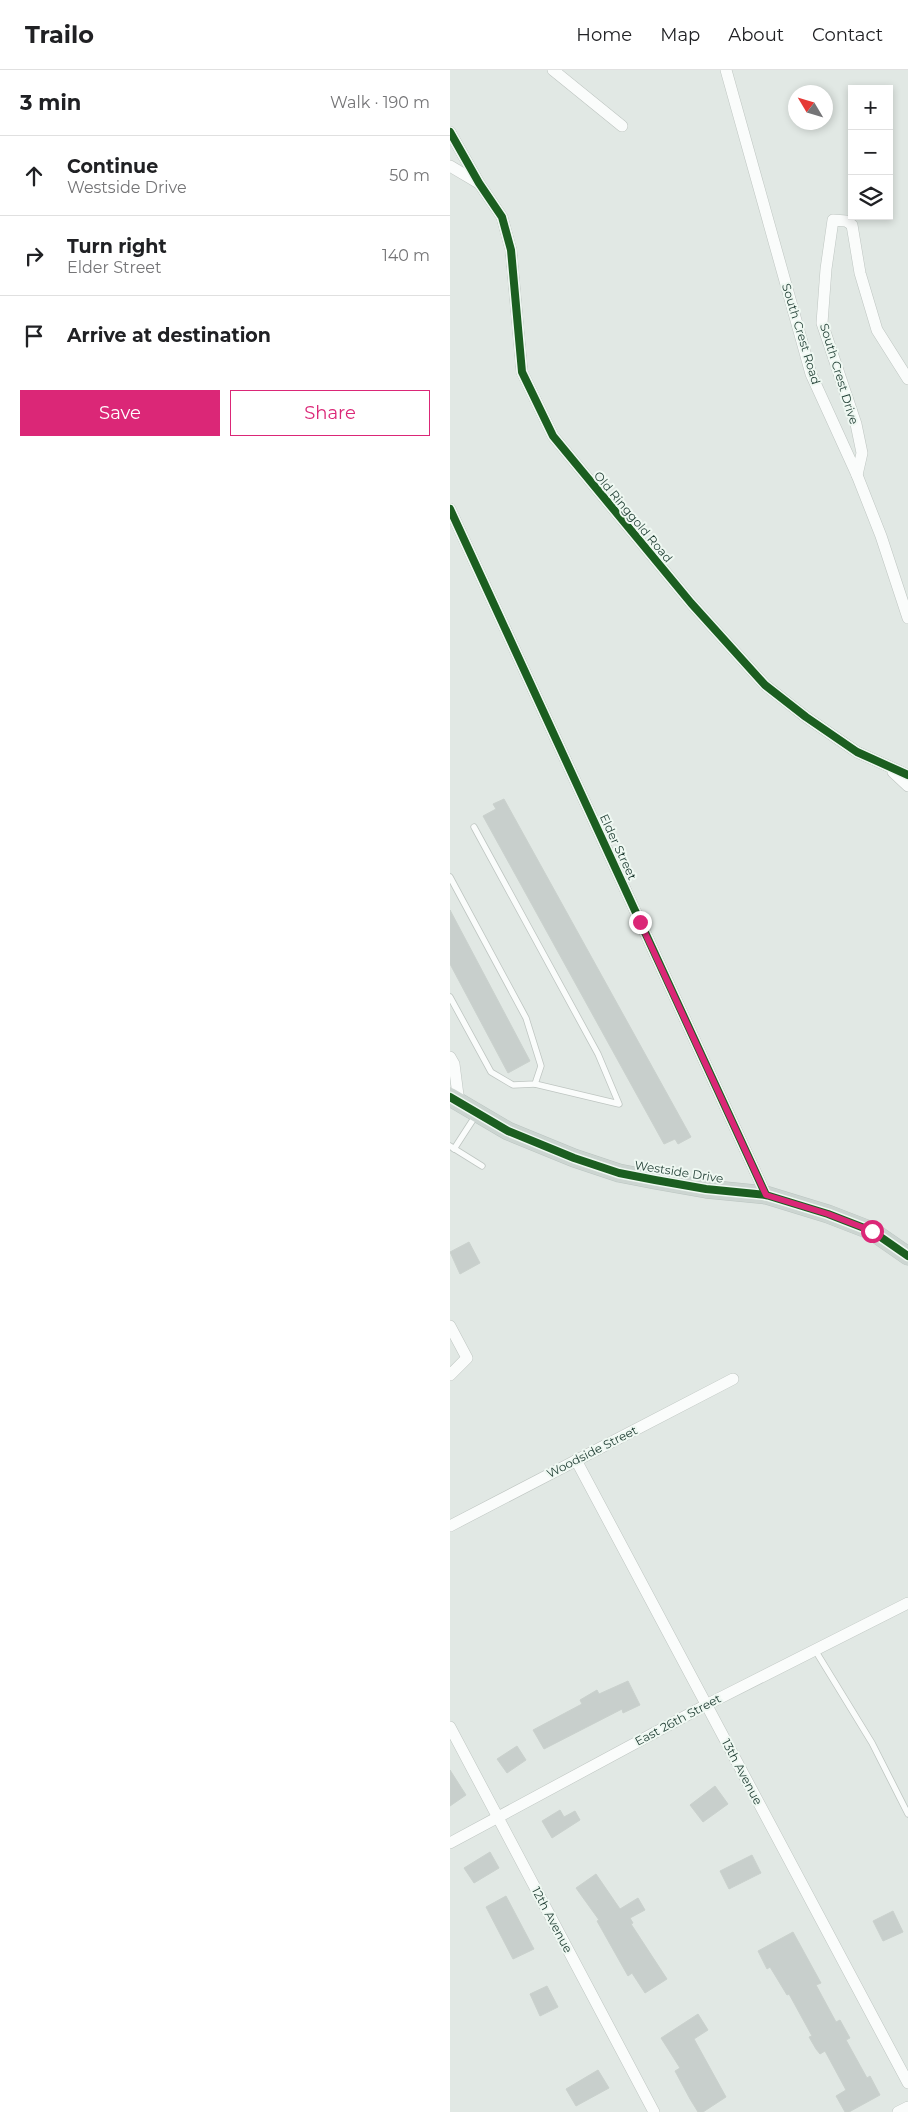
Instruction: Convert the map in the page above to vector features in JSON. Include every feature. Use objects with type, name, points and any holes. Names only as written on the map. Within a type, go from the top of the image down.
[{"type":"main road","name":"Westside Drive","points":[[454,1100],[508,1131],[541,1145],[619,1172],[706,1189],[766,1195],[828,1214],[872,1231],[908,1256]]},
{"type":"street","points":[[553,70],[622,126]]},
{"type":"street","name":"South Crest Road","points":[[726,70],[811,374],[857,475],[881,536],[908,618]]},
{"type":"street","points":[[450,132],[479,183]]},
{"type":"street","name":"Old Ringgold Road","points":[[450,166],[479,183],[502,217],[511,250],[522,372],[553,436],[691,603],[765,685],[806,717],[857,752],[908,775]]},
{"type":"street","name":"South Crest Drive","points":[[857,475],[862,453],[858,434],[822,323],[833,220],[846,221],[852,224],[862,282],[877,330],[908,379]]},
{"type":"street","name":"Elder Street","points":[[450,509],[766,1195]]},
{"type":"street","points":[[886,766],[908,786]]},
{"type":"street","points":[[450,1057],[454,1064],[454,1100]]},
{"type":"street","points":[[450,1326],[467,1358],[450,1375]]},
{"type":"street","name":"Woodside Street","points":[[450,1526],[733,1379]]},
{"type":"street","name":"13th Avenue","points":[[576,1460],[908,2083]]},
{"type":"street","name":"East 26th Street","points":[[450,1843],[706,1704],[908,1603]]},
{"type":"street","name":"12th Avenue","points":[[450,1727],[654,2112]]},
{"type":"street","points":[[898,2112],[908,2107]]},
{"type":"lane","points":[[450,997],[491,1072],[513,1085],[535,1084],[619,1104],[594,1046],[474,827]]},
{"type":"lane","points":[[450,877],[526,1018],[541,1066],[535,1084]]},
{"type":"lane","points":[[477,1113],[452,1147],[482,1166]]},
{"type":"lane","points":[[815,1650],[872,1743],[908,1814]]},
{"type":"building","points":[[504,799],[691,1137],[678,1144],[675,1139],[664,1144],[483,816],[496,809],[493,804]]},
{"type":"building","points":[[450,910],[530,1061],[508,1073],[450,964]]},
{"type":"building","points":[[469,1242],[480,1263],[460,1274],[450,1252]]},
{"type":"building","points":[[628,1681],[640,1705],[623,1713],[622,1709],[544,1749],[533,1730],[582,1704],[580,1700],[597,1690],[599,1694]]},
{"type":"building","points":[[517,1746],[526,1760],[507,1773],[497,1759]]},
{"type":"building","points":[[450,1770],[466,1795],[450,1806]]},
{"type":"building","points":[[715,1786],[728,1804],[703,1822],[690,1805]]},
{"type":"building","points":[[560,1810],[564,1817],[575,1811],[580,1820],[552,1838],[542,1821]]},
{"type":"building","points":[[490,1852],[499,1868],[474,1883],[464,1868]]},
{"type":"building","points":[[752,1855],[761,1873],[729,1889],[720,1871]]},
{"type":"building","points":[[596,1874],[620,1909],[638,1898],[645,1910],[630,1918],[633,1923],[631,1924],[667,1979],[645,1993],[632,1973],[628,1976],[597,1921],[599,1920],[576,1888]]},
{"type":"building","points":[[506,1896],[534,1949],[513,1959],[486,1907]]},
{"type":"building","points":[[893,1911],[903,1932],[883,1941],[873,1921]]},
{"type":"building","points":[[793,1932],[821,1983],[816,1985],[836,2022],[840,2020],[850,2038],[846,2040],[867,2078],[870,2076],[880,2095],[849,2112],[845,2112],[836,2096],[846,2090],[825,2051],[820,2054],[816,2049],[809,2037],[812,2036],[789,1994],[787,1995],[770,1967],[767,1969],[758,1951]]},
{"type":"building","points":[[547,1986],[558,2007],[540,2016],[530,1994]]},
{"type":"building","points":[[698,2014],[708,2030],[694,2039],[726,2097],[703,2112],[698,2112],[690,2099],[675,2071],[680,2068],[661,2038]]},
{"type":"building","points":[[598,2070],[609,2088],[576,2106],[566,2089]]},
{"type":"cycle path","points":[[450,132],[479,183],[502,217],[511,250],[522,372],[553,436],[691,603],[765,685],[806,717],[857,752],[908,775]]},
{"type":"cycle path","points":[[450,509],[766,1195]]},
{"type":"cycle path","points":[[450,1097],[508,1131],[574,1158],[619,1173],[655,1180],[706,1189],[766,1195],[828,1214],[872,1231],[908,1256]]},
{"type":"route","points":[[640,922],[766,1195],[828,1214],[872,1231]]}]
